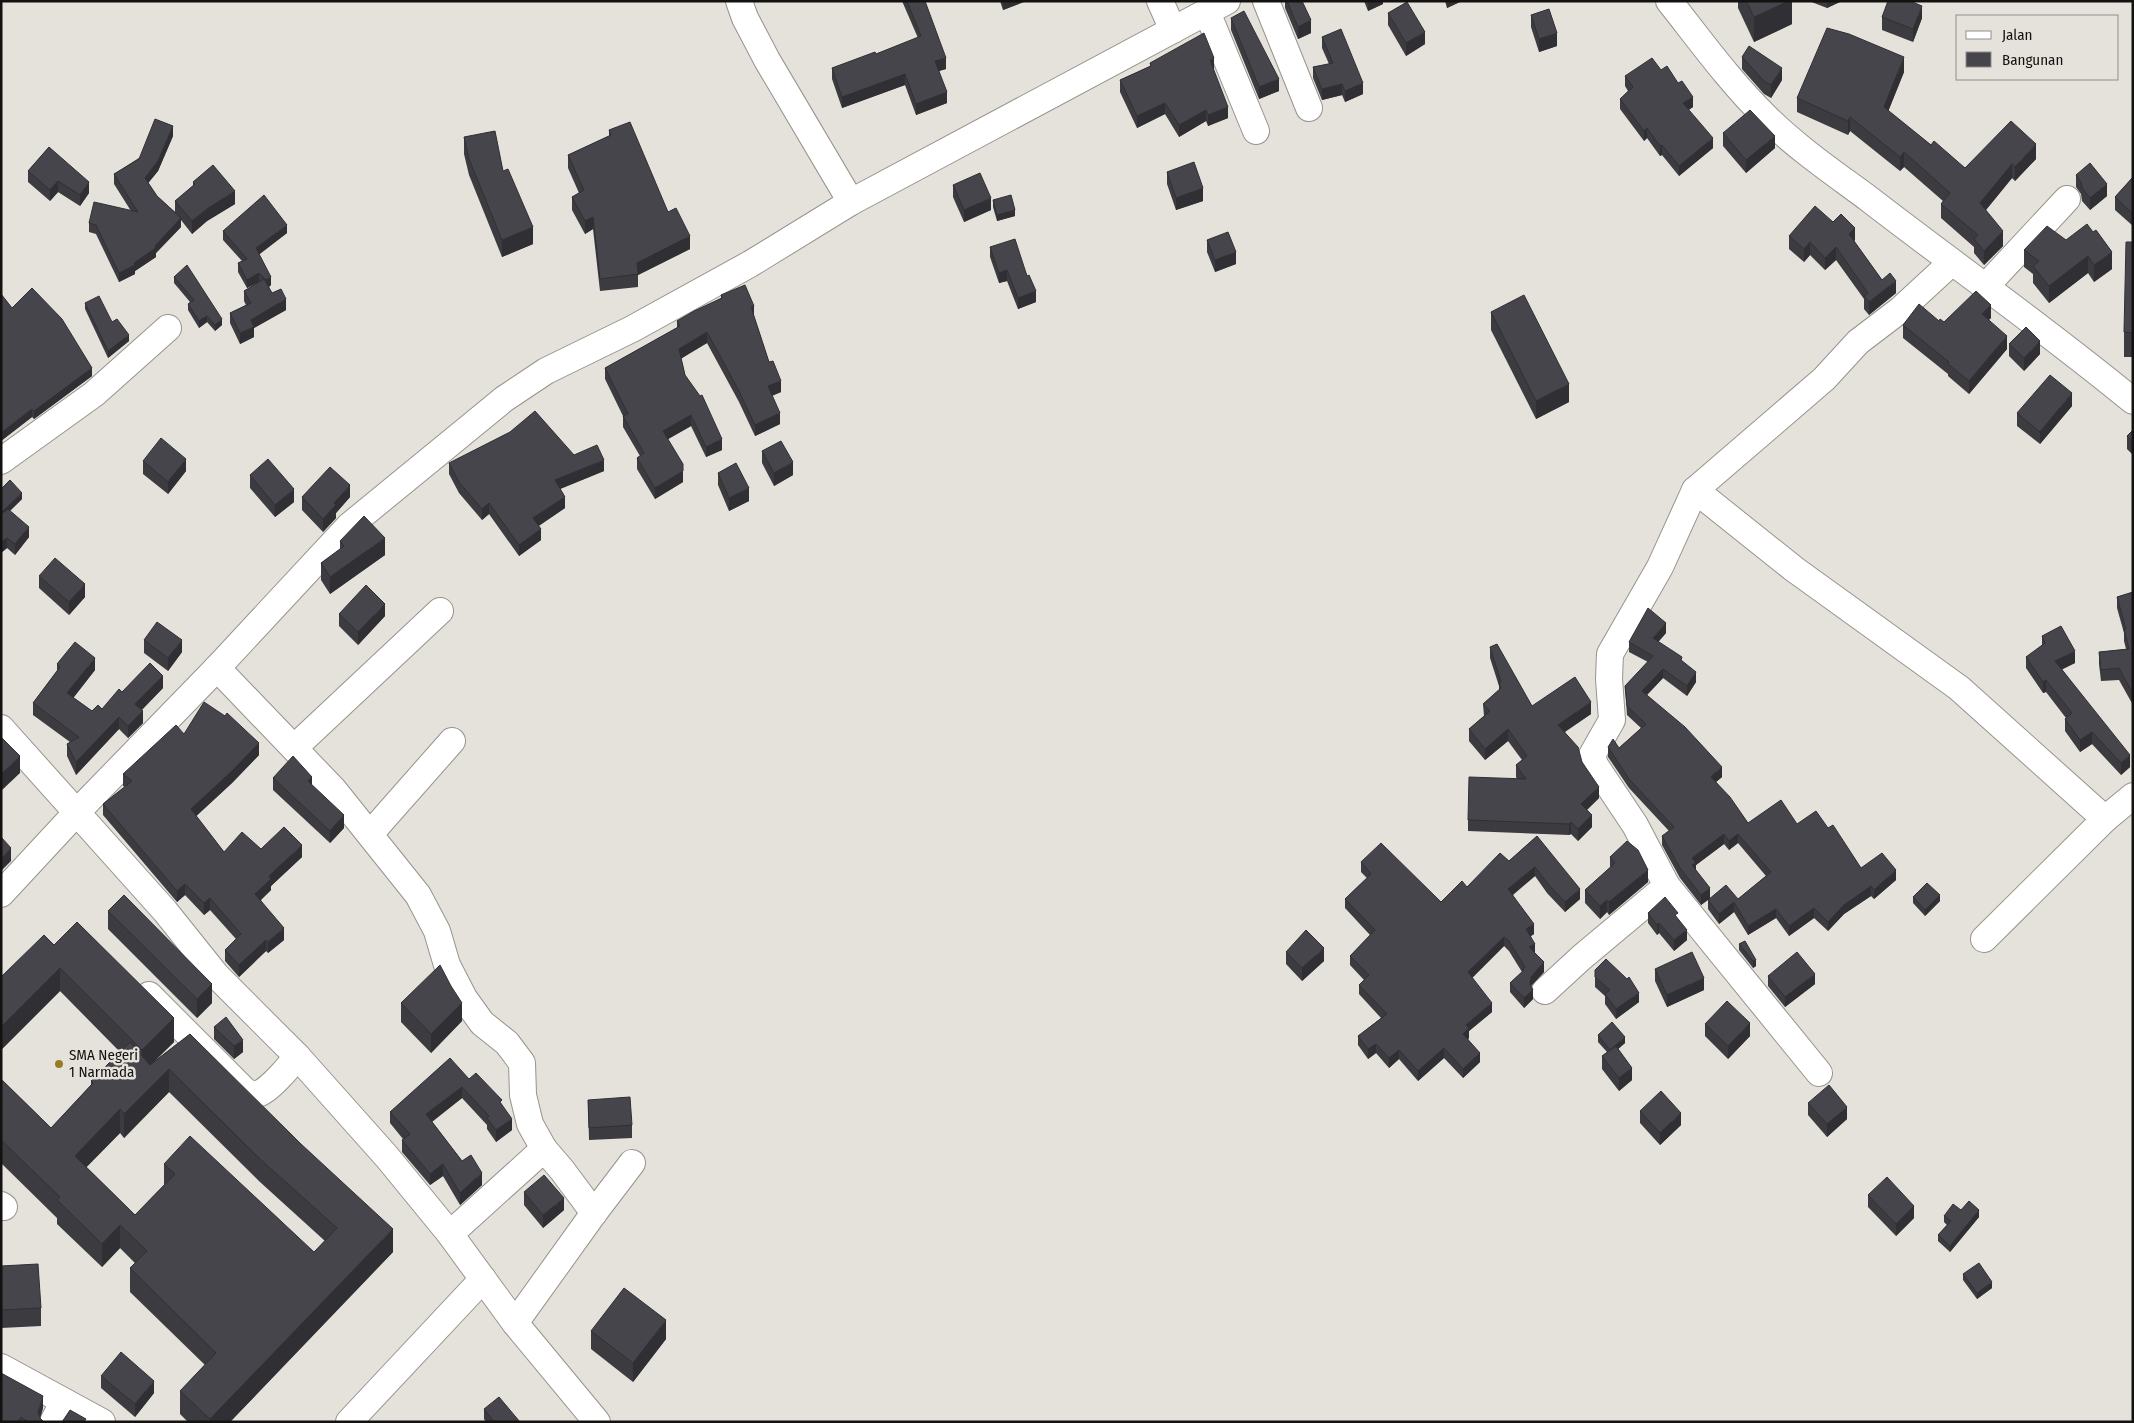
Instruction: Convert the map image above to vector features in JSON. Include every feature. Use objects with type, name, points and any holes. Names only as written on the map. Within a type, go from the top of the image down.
[{"type":"street","points":[[739,1],[768,60],[851,202]]},
{"type":"street","points":[[1160,1],[1173,30]]},
{"type":"street","points":[[1266,1],[1309,108]]},
{"type":"street","points":[[1669,1],[1739,88],[1766,117],[1806,152],[1951,263],[1986,286],[2071,350],[2133,401]]},
{"type":"street","points":[[1,894],[349,526],[386,493],[479,418],[546,370],[657,315],[750,264],[851,202],[1217,7],[1256,131]]},
{"type":"street","points":[[1986,286],[2067,199]]},
{"type":"street","points":[[1819,1073],[1667,886],[1635,825],[1595,766],[1592,755],[1612,720],[1609,679],[1610,654],[1660,567],[1695,490],[1824,379],[1871,330],[1900,310],[1951,263]]},
{"type":"street","points":[[1,461],[94,394],[168,328]]},
{"type":"street","points":[[1695,490],[1794,569],[1959,688],[2105,819]]},
{"type":"street","points":[[295,748],[440,611]]},
{"type":"street","points":[[216,668],[295,748],[370,834],[418,895],[437,931],[447,965],[464,998],[482,1023],[507,1043],[522,1063],[523,1095],[530,1124],[544,1149],[594,1212]]},
{"type":"street","points":[[1,728],[68,822],[165,911],[288,1067],[387,1157],[450,1234],[471,1292],[515,1323],[597,1422]]},
{"type":"street","points":[[370,834],[452,741]]},
{"type":"street","points":[[1984,939],[2105,819],[2133,796]]},
{"type":"street","points":[[1545,991],[1582,957],[1667,886]]},
{"type":"street","points":[[135,982],[246,1091],[258,1094],[288,1067]]},
{"type":"street","points":[[450,1234],[544,1149]]},
{"type":"street","points":[[515,1323],[594,1212],[632,1163]]},
{"type":"street","points":[[349,1422],[471,1292]]},
{"type":"street","points":[[1,1367],[58,1412],[102,1422]]},
{"type":"building","points":[[907,1],[925,1],[946,58],[935,61],[947,92],[916,104],[905,74],[842,97],[832,68],[875,52],[876,54],[921,36]]},
{"type":"building","points":[[1287,1],[1302,1],[1311,20],[1298,27]]},
{"type":"building","points":[[1746,1],[1789,1],[1754,17]]},
{"type":"building","points":[[1888,1],[1910,1],[1922,6],[1913,29],[1882,17]]},
{"type":"building","points":[[1407,2],[1425,32],[1406,43],[1388,13]]},
{"type":"building","points":[[1549,9],[1557,33],[1539,39],[1531,15]]},
{"type":"building","points":[[1244,11],[1279,79],[1259,87],[1231,18]]},
{"type":"building","points":[[1827,28],[1849,34],[1904,57],[1884,107],[1931,145],[1934,141],[1965,168],[2011,121],[2036,144],[2015,167],[2012,164],[1980,203],[2003,231],[1984,251],[1974,239],[1978,235],[1941,204],[1950,193],[1904,152],[1900,157],[1850,117],[1848,121],[1797,98]]},
{"type":"building","points":[[1341,29],[1363,83],[1345,91],[1342,84],[1322,89],[1313,67],[1333,63],[1322,37]]},
{"type":"building","points":[[1204,33],[1214,58],[1210,60],[1228,107],[1208,115],[1206,110],[1179,125],[1165,103],[1137,116],[1120,80],[1151,66],[1150,63]]},
{"type":"building","points":[[1749,46],[1782,68],[1771,85],[1764,81],[1742,57]]},
{"type":"building","points":[[1652,58],[1661,70],[1667,66],[1678,83],[1682,81],[1693,97],[1683,103],[1713,138],[1679,166],[1662,145],[1660,146],[1647,128],[1644,131],[1620,99],[1633,87],[1625,76]]},
{"type":"building","points":[[1750,110],[1775,136],[1746,160],[1723,133]]},
{"type":"building","points":[[155,119],[173,126],[158,161],[145,178],[157,196],[181,218],[155,246],[156,248],[134,263],[135,265],[119,273],[96,225],[89,223],[94,202],[138,212],[114,174],[139,159]]},
{"type":"building","points":[[630,122],[668,212],[676,208],[690,236],[637,263],[638,274],[600,279],[593,217],[585,221],[572,197],[584,190],[568,155],[611,135],[609,130]]},
{"type":"building","points":[[495,131],[503,171],[508,169],[533,227],[502,240],[469,159],[464,137]]},
{"type":"building","points":[[49,147],[89,182],[80,195],[58,181],[50,190],[28,171]]},
{"type":"building","points":[[1194,162],[1203,188],[1176,198],[1167,172]]},
{"type":"building","points":[[2090,163],[2107,184],[2090,198],[2082,188],[2081,182],[2076,175]]},
{"type":"building","points":[[213,165],[235,191],[192,221],[175,201]]},
{"type":"building","points":[[980,173],[991,198],[964,210],[953,185]]},
{"type":"building","points":[[2133,177],[2133,214],[2115,197]]},
{"type":"building","points":[[264,195],[287,225],[256,248],[271,277],[266,280],[259,273],[247,280],[238,263],[247,259],[223,231]]},
{"type":"building","points":[[1011,195],[1015,210],[997,215],[993,200]]},
{"type":"building","points":[[1815,206],[1833,222],[1841,214],[1855,228],[1849,234],[1882,280],[1890,273],[1896,281],[1869,302],[1864,296],[1868,293],[1836,247],[1825,258],[1810,242],[1804,249],[1789,236]]},
{"type":"building","points":[[2087,224],[2093,232],[2096,230],[2112,252],[2094,265],[2088,256],[2049,286],[2033,266],[2039,261],[2024,250],[2047,226],[2066,240]]},
{"type":"building","points":[[1228,232],[1236,252],[1215,260],[1207,240]]},
{"type":"building","points":[[1015,239],[1027,276],[1029,275],[1036,291],[1018,298],[1007,270],[999,273],[990,247]]},
{"type":"building","points":[[2126,242],[2133,242],[2133,333],[2124,332]]},
{"type":"building","points":[[187,265],[222,319],[215,325],[207,316],[199,321],[188,304],[194,300],[174,277]]},
{"type":"building","points":[[264,279],[272,293],[281,289],[286,299],[251,320],[254,327],[240,333],[230,313],[251,303],[244,291]]},
{"type":"building","points":[[745,285],[754,306],[751,307],[769,362],[773,361],[781,381],[768,386],[780,413],[755,425],[707,332],[679,349],[685,375],[700,396],[702,395],[722,439],[706,447],[691,415],[663,431],[683,464],[683,471],[655,488],[637,458],[644,453],[623,416],[628,414],[605,368],[680,326],[677,321],[722,298],[721,295]]},
{"type":"building","points":[[32,288],[62,319],[92,368],[34,411],[32,409],[1,433],[1,294],[12,308]]},
{"type":"building","points":[[1976,291],[1991,305],[1982,314],[2007,336],[1969,381],[1948,364],[1949,362],[1903,325],[1919,304],[1939,321],[1940,319],[1944,322]]},
{"type":"building","points":[[1524,295],[1569,384],[1536,401],[1491,312]]},
{"type":"building","points":[[99,296],[112,322],[117,319],[129,335],[108,351],[85,303]]},
{"type":"building","points":[[2026,327],[2040,341],[2024,358],[2009,344]]},
{"type":"building","points":[[2050,375],[2072,393],[2040,432],[2017,413]]},
{"type":"building","points":[[535,411],[574,455],[597,445],[604,460],[555,480],[565,497],[533,518],[541,529],[519,545],[489,503],[482,509],[459,482],[449,463],[510,432]]},
{"type":"building","points":[[2133,430],[2133,443],[2127,436]]},
{"type":"building","points":[[161,438],[186,459],[168,482],[143,461]]},
{"type":"building","points":[[781,441],[793,462],[774,473],[762,451]]},
{"type":"building","points":[[268,459],[294,489],[275,505],[250,475]]},
{"type":"building","points":[[736,463],[749,488],[729,498],[718,473]]},
{"type":"building","points":[[330,467],[350,485],[323,519],[302,497]]},
{"type":"building","points":[[10,480],[22,493],[1,513],[1,489]]},
{"type":"building","points":[[8,509],[29,527],[15,544],[7,538],[1,542],[1,514]]},
{"type":"building","points":[[364,516],[385,538],[330,577],[321,563],[344,546],[340,541]]},
{"type":"building","points":[[55,558],[85,584],[69,602],[39,576]]},
{"type":"building","points":[[366,585],[385,604],[358,632],[339,614]]},
{"type":"building","points":[[2133,592],[2133,694],[2119,668],[2101,670],[2099,652],[2129,649],[2124,629],[2126,629],[2117,597]]},
{"type":"building","points":[[1648,608],[1666,623],[1653,638],[1682,657],[1681,660],[1696,672],[1687,686],[1663,669],[1642,691],[1685,727],[1722,767],[1711,777],[1730,797],[1748,823],[1781,800],[1797,824],[1816,811],[1828,828],[1833,825],[1861,868],[1882,853],[1896,870],[1874,890],[1871,886],[1844,905],[1828,922],[1814,908],[1789,926],[1776,909],[1748,926],[1734,902],[1719,914],[1708,900],[1726,885],[1738,899],[1771,872],[1738,834],[1729,841],[1724,834],[1692,858],[1696,863],[1692,865],[1710,888],[1701,895],[1680,868],[1662,836],[1674,827],[1629,779],[1608,747],[1613,739],[1619,748],[1646,724],[1627,706],[1625,686],[1653,656],[1629,642]]},
{"type":"building","points":[[157,622],[182,640],[168,658],[144,640]]},
{"type":"building","points":[[2061,626],[2075,651],[2055,661],[2130,755],[2121,763],[2092,732],[2080,740],[2065,719],[2072,713],[2046,680],[2043,682],[2026,657],[2045,643],[2042,636]]},
{"type":"building","points":[[75,642],[95,658],[67,693],[92,711],[98,705],[102,709],[119,689],[122,692],[150,663],[163,676],[135,704],[143,711],[128,726],[119,717],[76,762],[67,744],[79,737],[33,703],[60,667],[57,664]]},
{"type":"building","points":[[1497,644],[1532,706],[1575,677],[1591,702],[1558,725],[1578,747],[1582,762],[1599,787],[1581,804],[1592,815],[1578,829],[1571,822],[1569,824],[1468,820],[1469,777],[1526,779],[1516,765],[1527,756],[1508,729],[1485,749],[1469,729],[1490,711],[1483,704],[1501,688],[1499,683],[1501,682],[1490,647]]},
{"type":"building","points":[[204,702],[225,716],[227,713],[259,743],[191,809],[224,852],[242,832],[261,849],[284,827],[302,845],[269,876],[271,879],[255,894],[284,928],[268,942],[266,940],[239,965],[225,950],[241,934],[210,898],[204,903],[185,884],[177,891],[103,804],[132,781],[123,774],[176,725],[184,734]]},
{"type":"building","points":[[1,737],[20,756],[1,774]]},
{"type":"building","points":[[293,756],[312,777],[308,781],[344,815],[330,831],[273,778]]},
{"type":"building","points":[[1537,836],[1580,889],[1565,902],[1535,867],[1508,889],[1534,924],[1526,929],[1535,944],[1529,947],[1544,962],[1531,977],[1530,984],[1533,990],[1524,998],[1510,983],[1525,967],[1509,941],[1504,937],[1468,972],[1492,1003],[1466,1025],[1469,1028],[1463,1034],[1480,1053],[1463,1069],[1444,1048],[1418,1071],[1399,1050],[1389,1058],[1376,1044],[1368,1049],[1358,1036],[1387,1014],[1359,985],[1369,975],[1350,956],[1375,930],[1345,899],[1371,874],[1361,862],[1381,843],[1441,902],[1462,881],[1467,887],[1500,853],[1509,861]]},
{"type":"building","points":[[1,837],[11,848],[1,859]]},
{"type":"building","points":[[1627,841],[1638,850],[1648,870],[1609,902],[1607,900],[1600,906],[1585,890],[1615,863],[1610,857]]},
{"type":"building","points":[[1927,883],[1940,895],[1925,910],[1913,897]]},
{"type":"building","points":[[124,895],[212,984],[197,999],[108,911]]},
{"type":"building","points":[[1665,897],[1678,913],[1675,915],[1687,930],[1674,940],[1659,923],[1657,925],[1648,913]]},
{"type":"building","points":[[77,922],[174,1018],[142,1050],[60,968],[1,1027],[1,977],[44,935],[54,945]]},
{"type":"building","points":[[1306,930],[1324,948],[1302,968],[1286,952]]},
{"type":"building","points":[[1745,941],[1756,960],[1753,961],[1739,944]]},
{"type":"building","points":[[1692,952],[1704,978],[1667,995],[1655,969]]},
{"type":"building","points":[[1797,952],[1815,974],[1785,997],[1768,976]]},
{"type":"building","points":[[1606,959],[1627,979],[1629,977],[1639,993],[1616,1009],[1605,994],[1610,990],[1595,977],[1595,970]]},
{"type":"building","points":[[440,965],[462,1003],[431,1034],[401,1003]]},
{"type":"building","points":[[1727,1001],[1750,1023],[1728,1046],[1705,1024]]},
{"type":"building","points":[[226,1017],[243,1040],[234,1046],[214,1027]]},
{"type":"building","points":[[1612,1022],[1625,1037],[1610,1050],[1598,1035]]},
{"type":"building","points":[[190,1034],[301,1144],[393,1229],[210,1419],[180,1391],[216,1353],[130,1268],[147,1251],[120,1225],[102,1244],[57,1200],[60,1197],[1,1140],[1,1079],[51,1128],[93,1083],[91,1081],[130,1042],[150,1065]],"holes":[[[169,1069],[260,1159],[337,1228],[314,1252],[190,1136],[164,1164],[175,1174],[135,1215],[75,1156],[120,1109],[124,1114]]]},
{"type":"building","points":[[1616,1046],[1632,1068],[1619,1078],[1602,1056]]},
{"type":"building","points":[[450,1058],[469,1079],[476,1073],[502,1100],[500,1102],[512,1119],[496,1130],[487,1118],[489,1116],[462,1087],[426,1114],[462,1161],[471,1155],[482,1173],[460,1193],[443,1164],[430,1174],[402,1140],[410,1134],[390,1112]]},
{"type":"building","points":[[1829,1085],[1847,1107],[1827,1124],[1808,1103]]},
{"type":"building","points":[[1661,1091],[1681,1113],[1660,1133],[1640,1111]]},
{"type":"building","points":[[630,1097],[632,1125],[589,1128],[588,1100]]},
{"type":"building","points":[[544,1175],[564,1198],[543,1215],[524,1192]]},
{"type":"building","points":[[1887,1177],[1914,1206],[1896,1224],[1868,1195]]},
{"type":"building","points":[[1969,1201],[1979,1210],[1950,1246],[1938,1235],[1951,1221],[1944,1216],[1953,1204],[1961,1210]]},
{"type":"building","points":[[1979,1263],[1992,1282],[1977,1293],[1963,1274]]},
{"type":"building","points":[[38,1264],[41,1308],[1,1310],[1,1266]]},
{"type":"building","points":[[624,1288],[666,1320],[633,1363],[591,1331]]},
{"type":"building","points":[[121,1352],[154,1381],[135,1404],[101,1376]]},
{"type":"building","points":[[1,1373],[43,1396],[38,1412],[44,1422],[28,1422],[21,1417],[18,1422],[1,1422]]},
{"type":"building","points":[[499,1397],[520,1422],[494,1422],[484,1409]]},
{"type":"building","points":[[70,1410],[86,1419],[84,1422],[62,1422]]},
{"type":"place","name":"SMA Negeri 1 Narmada","points":[[59,1064]]}]
